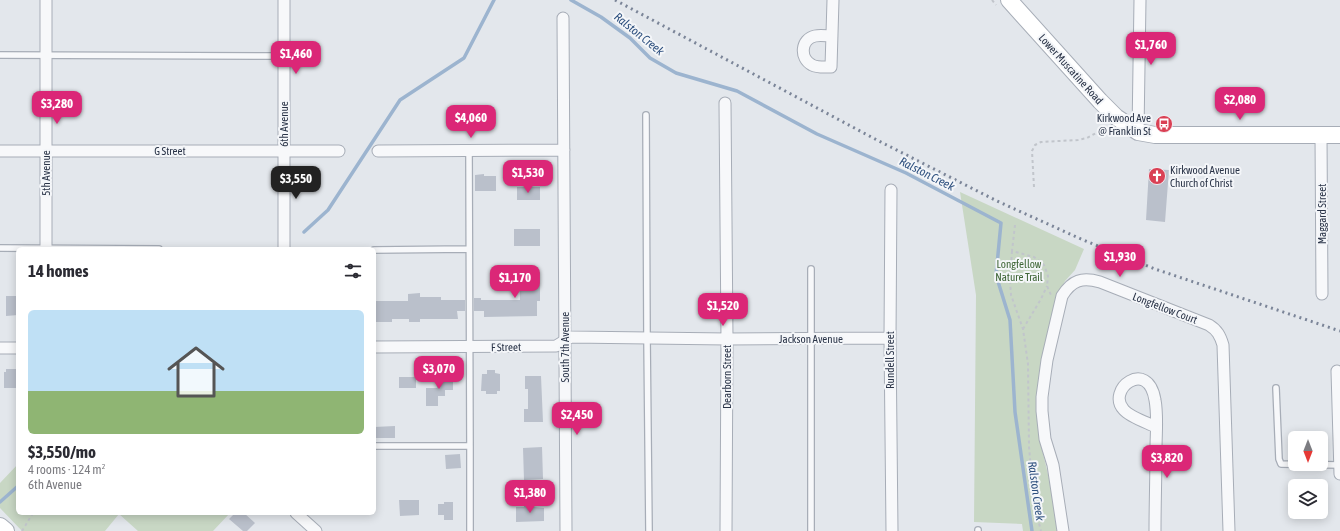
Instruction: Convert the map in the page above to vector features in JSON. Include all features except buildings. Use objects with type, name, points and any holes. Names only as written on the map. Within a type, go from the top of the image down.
[{"type":"main road","name":"Lower Muscatine Road","points":[[1009,0],[1100,102],[1124,124],[1138,132]]},
{"type":"main road","points":[[1138,132],[1155,136],[1340,135]]},
{"type":"main road","points":[[0,526],[6,531]]},
{"type":"street","name":"5th Avenue","points":[[46,0],[46,247]]},
{"type":"street","name":"6th Avenue","points":[[284,0],[284,247]]},
{"type":"street","points":[[832,36],[833,0]]},
{"type":"street","points":[[1138,132],[1140,0]]},
{"type":"street","name":"South 7th Avenue","points":[[563,18],[566,531]]},
{"type":"street","name":"Dearborn Street","points":[[725,103],[727,339],[726,531]]},
{"type":"street","name":"Maggard Street","points":[[1321,135],[1322,294]]},
{"type":"street","points":[[378,151],[564,150]]},
{"type":"street","name":"G Street","points":[[0,151],[339,151]]},
{"type":"street","name":"Rundell Street","points":[[890,190],[892,531]]},
{"type":"street","name":"Longfellow Court","points":[[1063,531],[1053,465],[1045,438],[1042,411],[1043,378],[1062,296],[1067,288],[1078,281],[1091,280],[1209,325],[1220,335],[1223,345],[1229,531]]},
{"type":"street","name":"Jackson Avenue","points":[[565,341],[571,337],[727,339],[890,338]]},
{"type":"street","name":"F Street","points":[[376,347],[556,346],[565,341]]},
{"type":"street","points":[[0,348],[16,348]]},
{"type":"street","points":[[1337,371],[1340,474]]},
{"type":"street","points":[[1155,531],[1156,427]]},
{"type":"street","points":[[298,515],[316,531]]},
{"type":"lane","points":[[0,55],[284,56]]},
{"type":"lane","points":[[646,115],[650,531]]},
{"type":"lane","points":[[469,150],[470,531]]},
{"type":"lane","points":[[0,248],[16,248]]},
{"type":"lane","points":[[376,250],[469,249]]},
{"type":"lane","points":[[811,269],[811,531]]},
{"type":"lane","points":[[1276,388],[1279,459],[1281,464],[1340,465]]},
{"type":"lane","points":[[376,446],[470,446]]},
{"type":"path","points":[[1034,187],[1032,151],[1035,145],[1041,142],[1078,140],[1087,138],[1107,127],[1108,130],[1111,125]]},
{"type":"path","points":[[1016,226],[1012,251],[1010,280],[1011,295],[1023,329],[1028,364],[1029,448],[1031,477],[1034,504],[1041,531]]},
{"type":"path","points":[[1012,251],[1034,257],[1044,265],[1048,276],[1047,286],[1041,299],[1023,329]]},
{"type":"path","points":[[1047,286],[1059,311]]},
{"type":"path","points":[[22,531],[32,515]]},
{"type":"green space","name":"Longfellow Nature Trail","points":[[960,192],[1084,249],[1075,270],[1065,281],[1058,297],[1040,370],[1037,408],[1040,441],[1052,491],[1057,531],[1023,531],[1022,524],[974,522],[976,295]]},
{"type":"green space","points":[[16,466],[16,515],[118,515],[105,531],[22,531],[0,508],[0,483]]},
{"type":"green space","points":[[120,515],[228,515],[213,531],[138,531]]},
{"type":"waterway","name":"Ralston Creek","points":[[304,232],[328,210],[400,100],[464,58],[494,0]]},
{"type":"waterway","name":"Ralston Creek","points":[[571,0],[601,17],[630,38],[650,58],[676,73],[737,91],[817,134],[906,173],[1001,223],[996,275],[1010,320],[1015,412],[1032,531]]},
{"type":"waterway","name":"Ralston Creek","points":[[0,502],[16,488]]},
{"type":"railway","points":[[615,0],[875,139],[997,201],[1081,239],[1155,269],[1340,331]]},
{"type":"place","name":"Kirkwood Ave @ Franklin St","points":[[1164,124]]},
{"type":"place","name":"Kirkwood Avenue Church of Christ","points":[[1157,176]]}]
